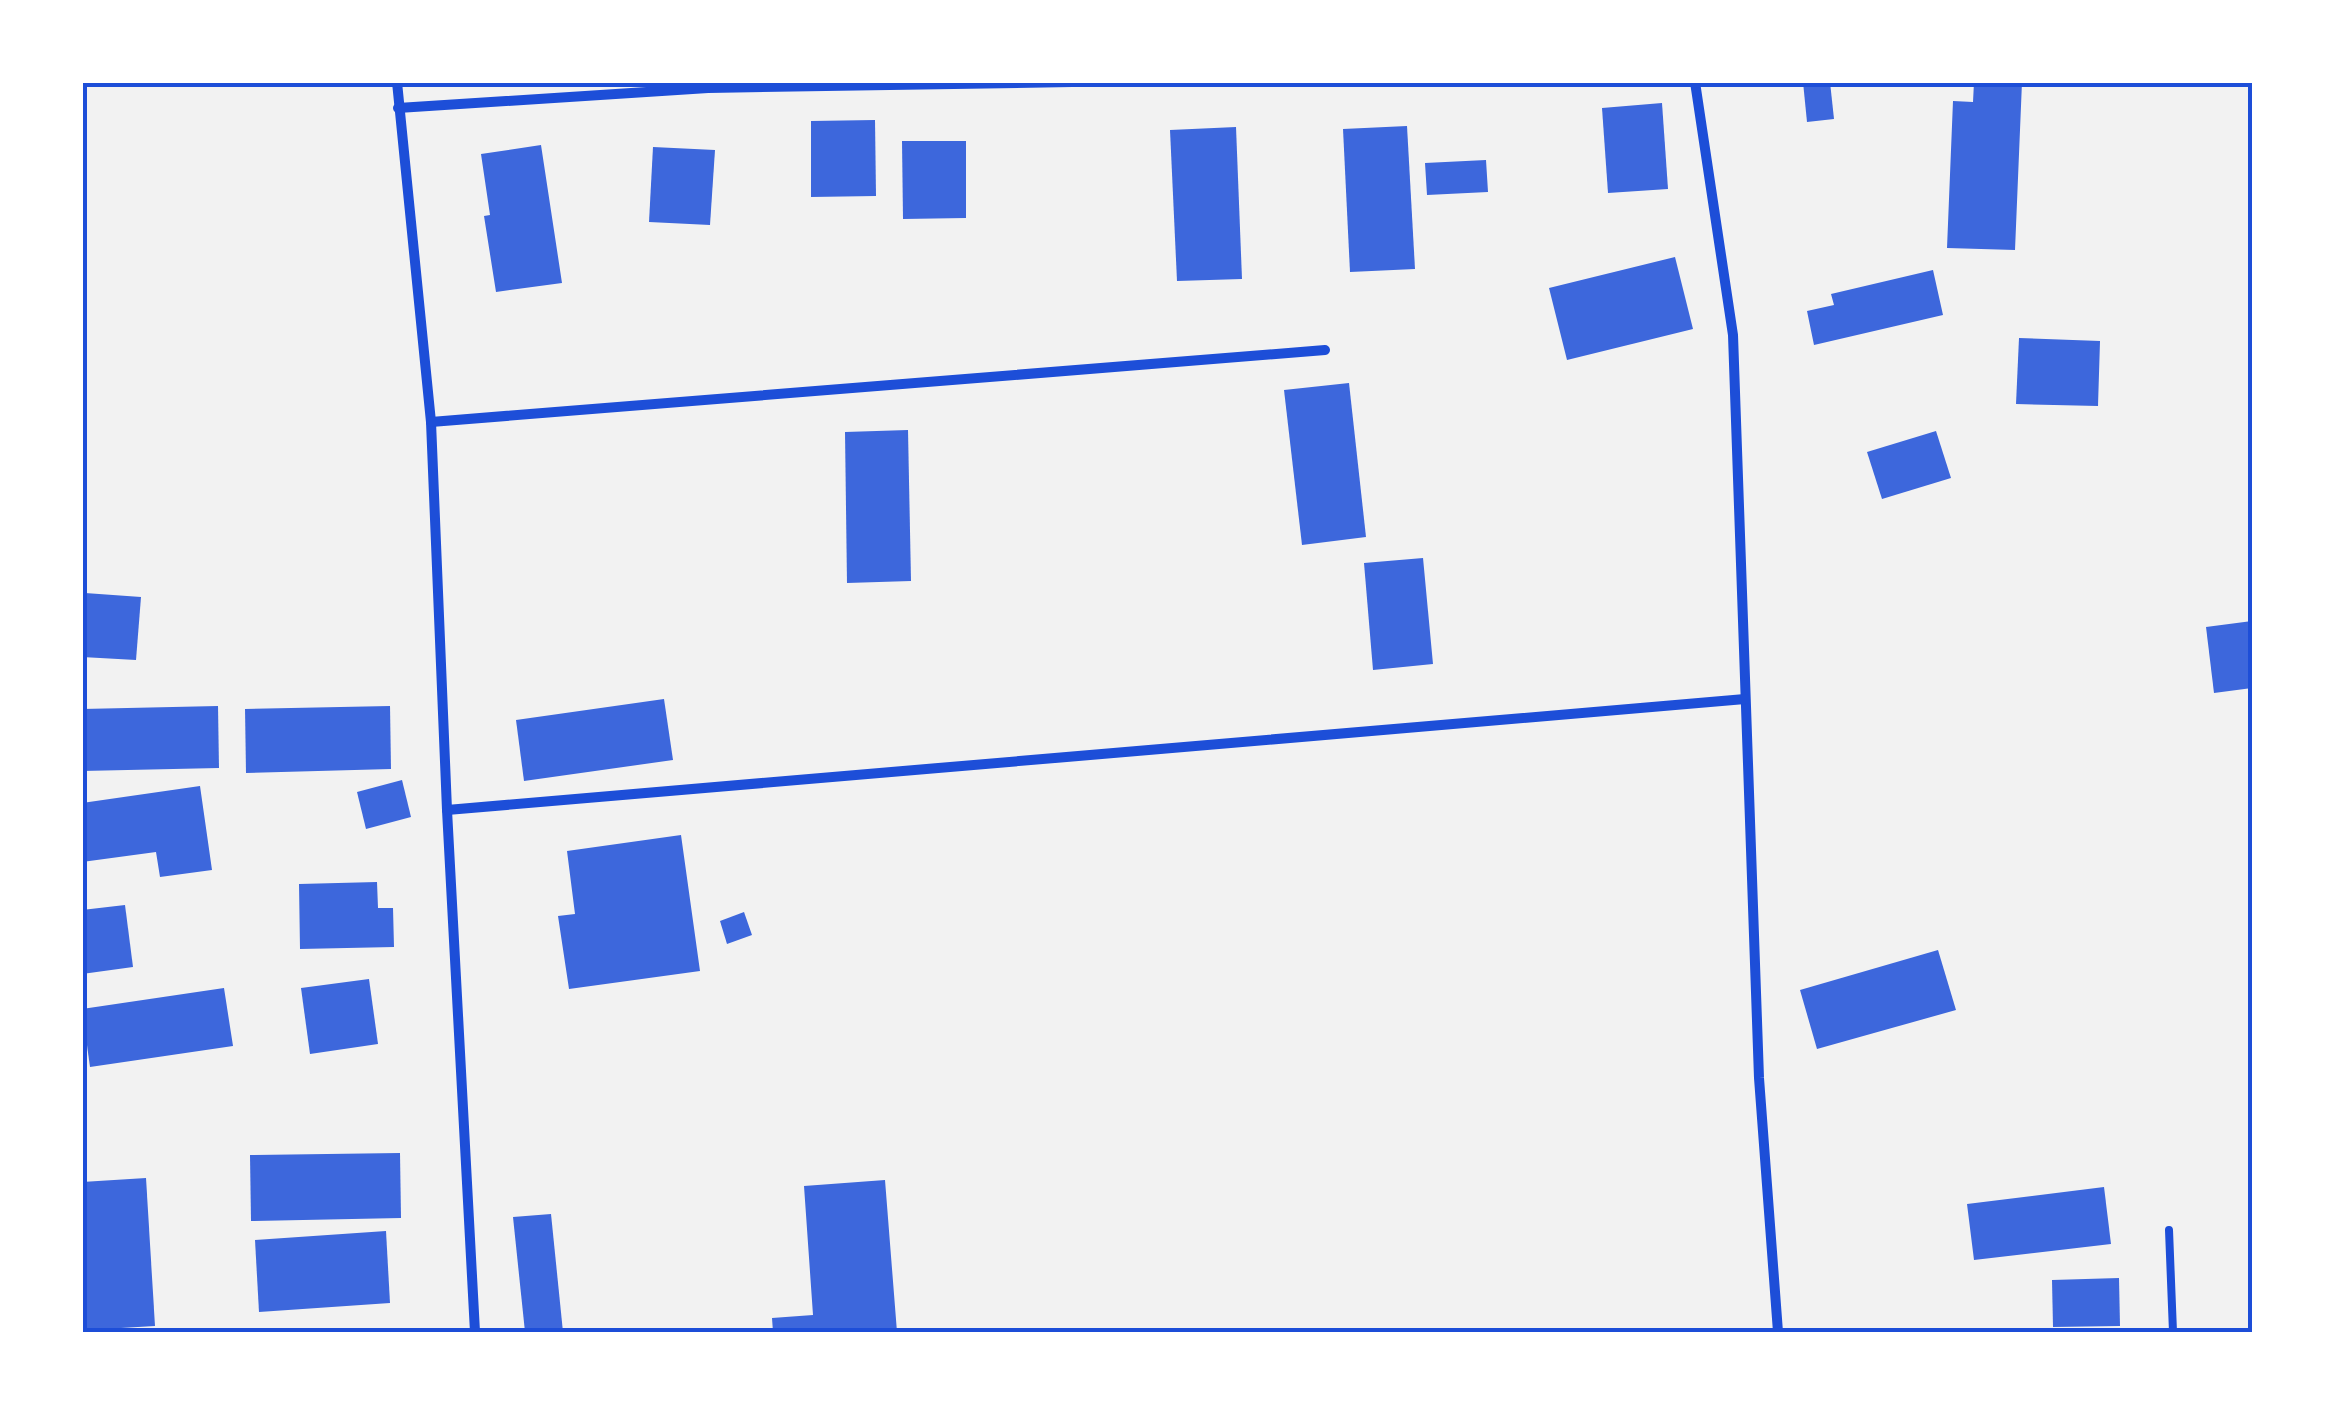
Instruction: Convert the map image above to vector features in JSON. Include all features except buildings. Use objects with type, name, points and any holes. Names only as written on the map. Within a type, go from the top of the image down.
[{"type":"street","points":[[396,82],[431,422],[446,810],[475,1332]]},
{"type":"street","points":[[398,108],[708,88],[1072,82]]},
{"type":"street","points":[[1695,82],[1732,335],[1760,1078],[1778,1332]]},
{"type":"street","points":[[431,422],[1326,350]]},
{"type":"street","points":[[446,810],[1745,699]]},
{"type":"lane","points":[[2169,1230],[2173,1332]]}]
